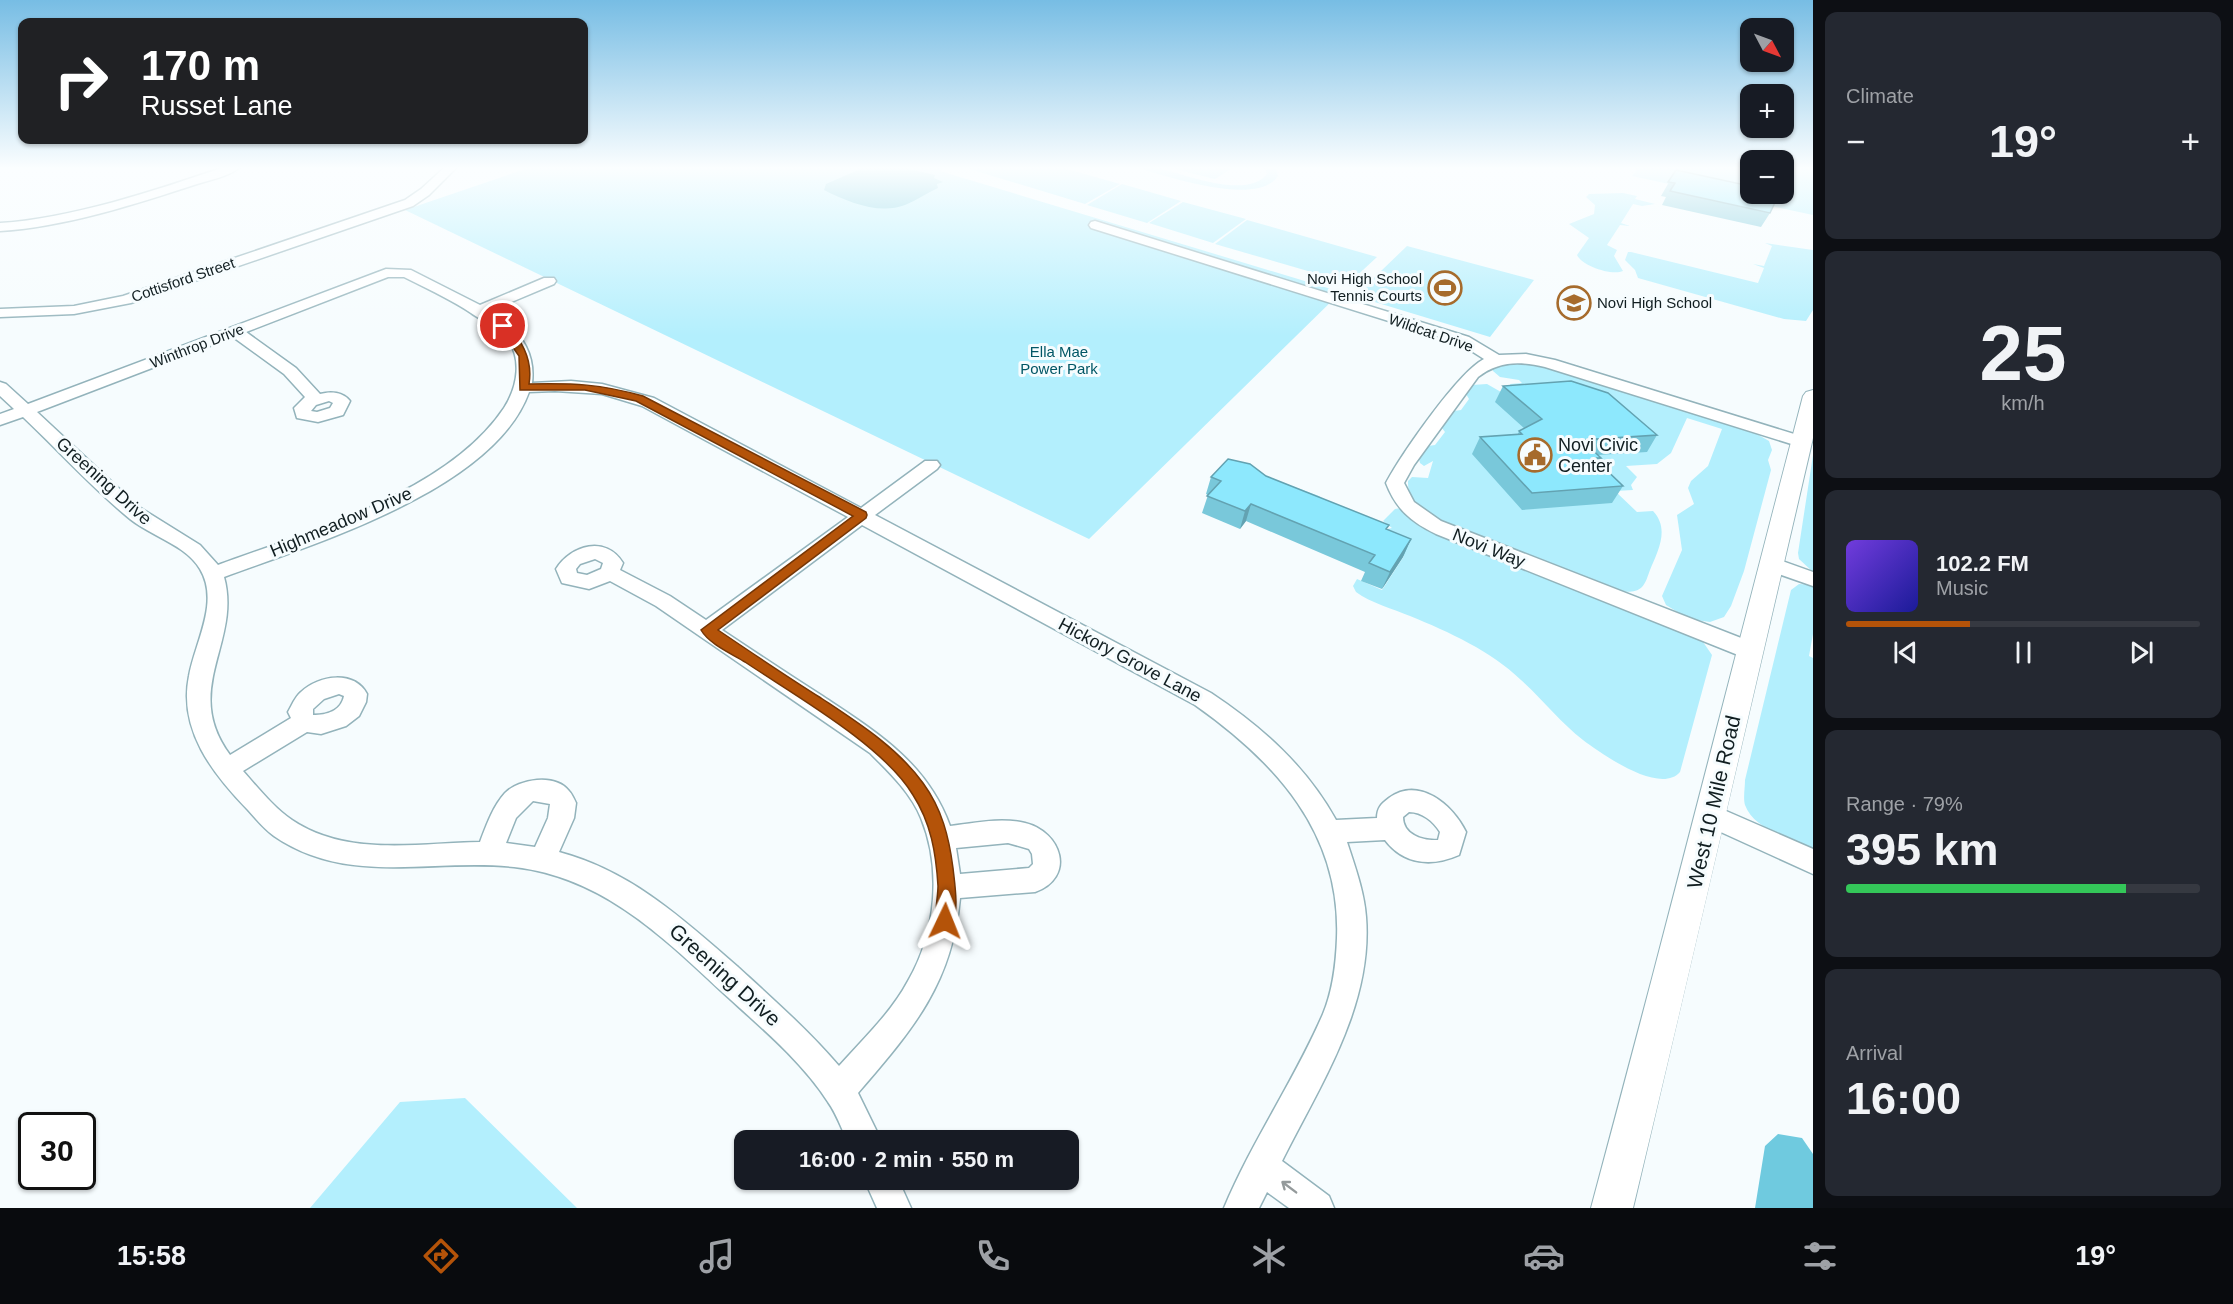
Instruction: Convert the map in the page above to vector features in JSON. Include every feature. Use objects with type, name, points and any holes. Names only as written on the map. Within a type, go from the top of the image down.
[{"type":"main road","name":"West 10 Mile Road","points":[[1612,1208],[1813,396]]},
{"type":"street","points":[[0,227],[32,223]]},
{"type":"street","name":"Cottisford Street","points":[[0,313],[74,310],[110,304],[349,223]]},
{"type":"street","name":"Wildcat Drive","points":[[1095,225],[1464,340],[1496,360],[1508,358],[1542,362],[1801,442]]},
{"type":"street","name":"Highmeadow Drive","points":[[213,574],[381,509],[442,476],[487,442],[502,427],[513,411],[524,388],[526,376],[524,356],[503,326],[477,311],[395,273]]},
{"type":"street","name":"Winthrop Drive","points":[[0,420],[395,273]]},
{"type":"street","points":[[477,311],[549,281]]},
{"type":"street","points":[[235,331],[290,371],[316,399]]},
{"type":"street","name":"Novi Way","points":[[1496,360],[1479,367],[1472,374],[1405,464],[1395,483],[1402,501],[1427,522],[1443,530],[1751,651]]},
{"type":"street","name":"Hickory Grove Lane","points":[[524,388],[585,386],[611,390],[639,399],[861,515],[1203,699],[1227,714],[1275,755],[1291,773],[1331,832],[1343,870],[1351,912],[1352,957],[1345,993],[1336,1020],[1241,1208]]},
{"type":"street","name":"Greening Drive","points":[[0,387],[143,519],[194,550],[213,574],[217,617],[200,676],[199,712],[207,740],[225,770],[276,823],[317,846],[343,854],[381,858],[489,854],[542,860],[601,879],[649,907],[790,1034],[839,1090],[860,1130]]},
{"type":"street","points":[[708,630],[931,465]]},
{"type":"street","points":[[1771,564],[1813,579]]},
{"type":"street","points":[[609,573],[623,578],[708,630],[879,746],[899,764],[918,788],[934,818],[941,838],[946,887],[945,921],[921,988],[905,1013],[839,1090]]},
{"type":"street","points":[[225,770],[304,722]]},
{"type":"street","points":[[489,854],[511,804],[521,795],[539,789],[558,795],[563,803],[561,818],[542,860]]},
{"type":"street","points":[[1710,815],[1813,862]]},
{"type":"street","points":[[1331,832],[1391,828]]},
{"type":"street","points":[[941,838],[1019,832],[1040,842],[1046,853],[1046,869],[1035,880],[946,887]]},
{"type":"street","points":[[1261,1166],[1317,1208]]},
{"type":"street","points":[[886,1190],[894,1208]]},
{"type":"green space","name":"Ella Mae Power Park","points":[[433,223],[1114,223],[1341,292],[1089,539]]},
{"type":"green space","points":[[1150,223],[1240,223],[1213,243]]},
{"type":"green space","points":[[1243,223],[1259,223],[1377,257],[1349,283],[1215,244]]},
{"type":"green space","points":[[1622,223],[1630,226],[1620,225],[1607,245],[1617,250],[1614,256],[1623,271],[1605,271],[1580,259],[1577,255],[1589,238],[1569,224]]},
{"type":"green space","points":[[1765,243],[1813,250],[1813,310],[1806,321],[1784,319],[1638,278],[1635,270],[1625,260],[1628,252],[1631,252],[1758,283],[1764,268],[1753,264],[1764,266],[1772,246]]},
{"type":"green space","name":"Novi High School Tennis Courts","points":[[1407,246],[1534,280],[1490,337],[1355,296]]},
{"type":"green space","points":[[1509,363],[1533,364],[1556,369],[1755,433],[1769,441],[1772,450],[1768,460],[1771,470],[1744,571],[1731,606],[1724,617],[1710,622],[1689,619],[1666,605],[1662,596],[1682,550],[1677,515],[1694,504],[1688,488],[1691,481],[1708,466],[1722,429],[1687,418],[1671,453],[1657,464],[1626,466],[1637,477],[1631,485],[1633,490],[1615,491],[1637,512],[1653,511],[1661,525],[1662,533],[1659,548],[1646,581],[1640,589],[1634,591],[1619,591],[1436,519],[1416,503],[1410,494],[1408,481],[1412,477],[1428,478],[1433,461],[1424,466],[1419,459],[1428,446],[1435,445],[1445,432],[1442,428],[1454,411],[1461,410],[1469,399],[1466,394],[1472,385],[1487,384],[1501,392],[1511,387],[1510,384],[1522,383],[1519,380],[1500,377],[1493,371],[1492,367]]},
{"type":"green space","points":[[1813,455],[1813,572],[1799,559],[1798,553]]},
{"type":"green space","points":[[1284,483],[1319,496],[1372,532],[1392,528],[1383,521],[1395,509],[1401,508],[1701,639],[1712,655],[1680,772],[1671,778],[1659,779],[1646,776],[1617,763],[1575,733],[1521,680],[1483,651],[1410,616],[1375,603],[1356,592],[1353,586],[1357,579],[1382,590],[1404,556],[1380,546],[1279,484]]},
{"type":"green space","points":[[1799,584],[1813,585],[1813,634],[1809,656],[1813,658],[1813,849],[1756,821],[1745,805],[1744,799],[1745,780],[1791,590]]},
{"type":"green space","points":[[465,1098],[577,1208],[310,1208],[400,1102]]},
{"type":"shaded area","points":[[1778,1134],[1802,1138],[1813,1154],[1813,1208],[1755,1208],[1765,1146]]},
{"type":"building","name":"Novi Civic Center","points":[[1571,381],[1608,393],[1657,435],[1582,440],[1601,458],[1594,458],[1623,486],[1532,493],[1480,437],[1522,434],[1519,431],[1542,419],[1503,386]]},
{"type":"building","points":[[1228,459],[1250,464],[1266,476],[1389,525],[1386,529],[1411,539],[1390,572],[1369,563],[1375,555],[1251,504],[1245,511],[1207,496],[1221,481],[1211,477]]},
{"type":"place","name":"Novi High School Tennis Courts","points":[[1445,288]]},
{"type":"place","name":"Novi High School","points":[[1574,303]]},
{"type":"place","name":"Novi Civic Center","points":[[1535,455]]},
{"type":"route","points":[[503,326],[511,334],[524,356],[526,376],[524,388],[585,386],[627,394],[648,402],[861,515],[708,630],[855,729],[899,764],[918,788],[934,818],[941,838],[945,862],[945,921]]}]
